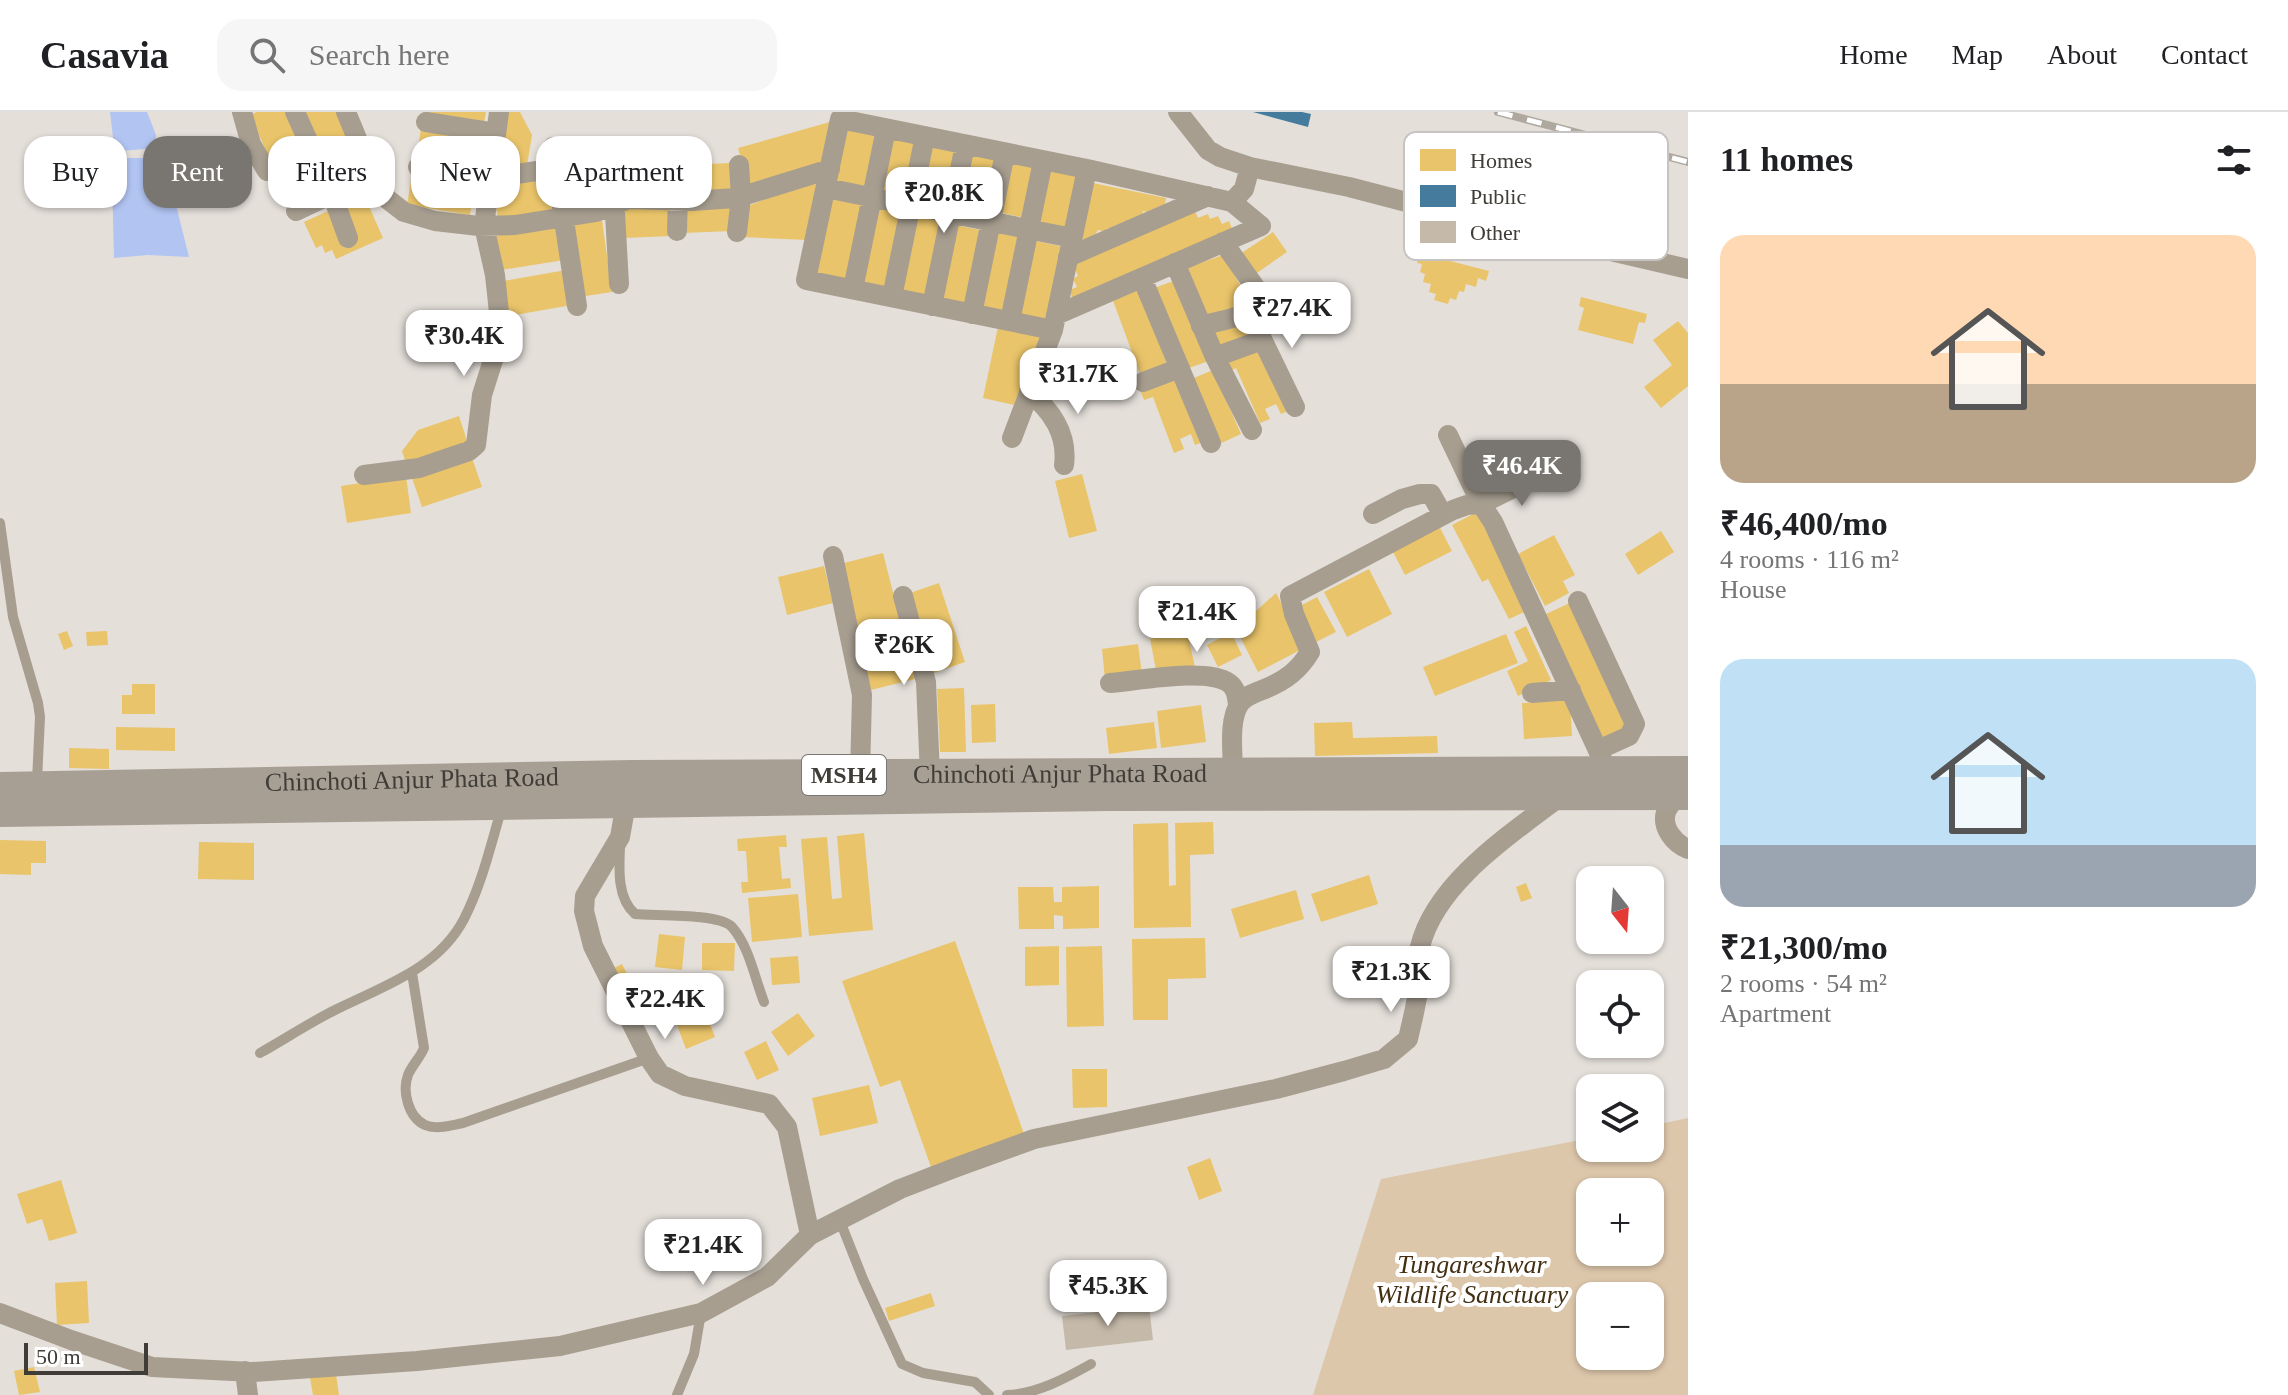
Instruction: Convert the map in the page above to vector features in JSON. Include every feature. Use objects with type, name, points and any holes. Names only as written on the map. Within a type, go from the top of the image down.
[{"type":"main road","name":"Chinchoti Anjur Phata Road","points":[[629,788],[860,775],[1614,771],[1685,787]]},
{"type":"main road","name":"Chinchoti Anjur Phata Road","points":[[0,812],[629,788],[1562,795],[1614,771]]},
{"type":"main road","name":"Chinchoti Anjur Phata Road","points":[[0,787],[505,791]]},
{"type":"street","points":[[242,112],[251,144],[267,171]]},
{"type":"street","points":[[295,112],[306,136]]},
{"type":"street","points":[[346,112],[356,136]]},
{"type":"street","points":[[1178,112],[1208,150],[1220,157],[1250,167],[1404,201]]},
{"type":"street","points":[[840,119],[925,136],[1232,202],[1261,226],[1142,278],[1055,323],[1010,321],[806,280],[840,119]]},
{"type":"street","points":[[426,122],[498,122]]},
{"type":"street","points":[[853,289],[886,129]]},
{"type":"street","points":[[892,297],[925,136]]},
{"type":"street","points":[[932,306],[965,145]]},
{"type":"street","points":[[972,314],[1005,153]]},
{"type":"street","points":[[520,169],[554,158],[577,306]]},
{"type":"street","points":[[1010,321],[1043,161]]},
{"type":"street","points":[[737,232],[741,197],[739,165]]},
{"type":"street","points":[[1232,202],[1244,189],[1250,167]]},
{"type":"street","points":[[1012,438],[1055,323],[1087,169]]},
{"type":"street","points":[[712,198],[741,197],[828,178],[872,198],[1029,229],[1070,248],[1208,196]]},
{"type":"street","points":[[395,205],[404,212],[435,221],[484,226],[515,225],[604,208]]},
{"type":"street","points":[[296,211],[302,208]]},
{"type":"street","points":[[337,208],[348,238]]},
{"type":"street","points":[[364,475],[419,468],[469,451],[476,445],[482,395],[494,357],[500,322],[495,275],[484,226],[486,208]]},
{"type":"street","points":[[615,208],[619,284]]},
{"type":"street","points":[[677,231],[678,208]]},
{"type":"street","points":[[1201,326],[1249,312],[1261,300],[1260,294],[1223,242]]},
{"type":"street","points":[[1649,260],[1688,269]]},
{"type":"street","points":[[1175,263],[1216,359],[1252,430]]},
{"type":"street","points":[[1142,278],[1211,443]]},
{"type":"street","points":[[1249,312],[1295,407]]},
{"type":"street","points":[[1143,382],[1182,372],[1262,340]]},
{"type":"street","points":[[1029,392],[1047,407],[1058,426],[1066,450],[1064,465]]},
{"type":"street","points":[[1448,435],[1493,522],[1571,690],[1614,771]]},
{"type":"street","points":[[1238,705],[1247,697],[1290,676],[1310,652],[1290,596],[1443,515],[1467,505],[1481,504],[1544,473]]},
{"type":"street","points":[[1373,514],[1402,499],[1431,494],[1443,515]]},
{"type":"street","points":[[833,556],[862,695],[860,775]]},
{"type":"street","points":[[903,596],[926,682],[930,775]]},
{"type":"street","points":[[1578,601],[1635,724],[1614,771]]},
{"type":"street","points":[[1110,683],[1195,676],[1225,680],[1232,685],[1237,693],[1238,705],[1233,734],[1233,772]]},
{"type":"street","points":[[1532,693],[1571,690]]},
{"type":"street","points":[[1685,787],[1666,811],[1665,822],[1678,846],[1688,849]]},
{"type":"street","points":[[629,788],[620,837],[585,896],[586,925],[593,946],[660,1074],[672,1081],[769,1104],[779,1113],[787,1127],[810,1235]]},
{"type":"street","points":[[0,1313],[152,1367],[245,1371],[417,1361],[560,1346],[701,1313],[767,1277],[810,1235],[900,1189],[1034,1139],[1276,1089],[1384,1059],[1408,1039],[1418,987],[1419,949],[1431,915],[1460,879],[1509,834],[1562,795]]},
{"type":"street","points":[[245,1371],[248,1395]]},
{"type":"lane","points":[[0,523],[4,601],[40,717],[37,787]]},
{"type":"lane","points":[[260,1053],[332,1012],[412,973],[440,951],[464,920],[484,868],[505,791]]},
{"type":"lane","points":[[620,837],[622,895],[627,907],[635,914],[704,917],[724,921],[732,927],[743,946],[764,1002]]},
{"type":"lane","points":[[412,973],[424,1048],[409,1071],[405,1086],[407,1103],[425,1125],[441,1127],[463,1123],[649,1058]]},
{"type":"lane","points":[[840,1221],[902,1364],[923,1373],[975,1382],[989,1395]]},
{"type":"lane","points":[[677,1395],[694,1354],[701,1313]]},
{"type":"lane","points":[[1007,1395],[1017,1395],[1060,1381],[1091,1364]]},
{"type":"green space","name":"Tungareshwar Wildlife Sanctuary","points":[[1688,1118],[1688,1395],[1313,1395],[1381,1179],[1576,1141],[1576,1162],[1664,1162],[1664,1123]]},
{"type":"water","points":[[110,112],[147,112],[156,135],[143,136],[143,149],[127,150],[127,136],[113,136]]},
{"type":"water","points":[[127,158],[143,158],[143,208],[177,208],[189,257],[148,255],[114,258],[113,208],[127,208]]},
{"type":"building: Homes","points":[[257,112],[289,112],[300,136],[268,136],[268,155],[250,115]]},
{"type":"building: Homes","points":[[302,112],[339,112],[350,136],[313,136]]},
{"type":"building: Homes","points":[[423,112],[486,112],[483,127],[423,117]]},
{"type":"building: Homes","points":[[506,112],[520,112],[532,135],[526,171],[520,170],[520,136],[502,136]]},
{"type":"building: Homes","points":[[837,120],[826,164],[749,186],[738,148]]},
{"type":"building: Homes","points":[[421,128],[471,136],[420,136]]},
{"type":"building: Homes","points":[[847,128],[878,134],[866,191],[835,184]]},
{"type":"building: Homes","points":[[888,136],[919,142],[908,194],[876,188]]},
{"type":"building: Homes","points":[[929,144],[959,150],[948,204],[918,198]]},
{"type":"building: Homes","points":[[969,154],[998,160],[987,211],[958,205]]},
{"type":"building: Homes","points":[[1008,161],[1036,167],[1025,218],[997,212]]},
{"type":"building: Homes","points":[[732,163],[734,193],[712,194],[712,164]]},
{"type":"building: Homes","points":[[1048,170],[1078,176],[1067,229],[1036,222]]},
{"type":"building: Homes","points":[[536,175],[536,208],[559,210],[498,220],[496,208],[520,208],[520,177]]},
{"type":"building: Homes","points":[[817,179],[807,240],[743,237],[745,207]]},
{"type":"building: Homes","points":[[411,180],[411,206],[407,205]]},
{"type":"building: Homes","points":[[1088,182],[1166,198],[1164,210],[1154,208],[1153,213],[1143,211],[1137,221],[1122,222],[1114,229],[1107,228],[1106,232],[1098,230],[1092,240],[1083,239],[1082,244],[1075,243]]},
{"type":"building: Homes","points":[[833,197],[868,204],[850,284],[816,277]]},
{"type":"building: Homes","points":[[731,205],[732,231],[683,233],[682,208]]},
{"type":"building: Homes","points":[[876,207],[906,213],[890,288],[860,282]]},
{"type":"building: Homes","points":[[340,208],[370,208],[383,238],[336,259],[332,250],[325,253],[322,245],[316,248],[304,222],[328,211],[345,248],[356,244]]},
{"type":"building: Homes","points":[[426,208],[471,208],[470,215]]},
{"type":"building: Homes","points":[[622,208],[670,208],[671,236],[623,238]]},
{"type":"building: Homes","points":[[1195,211],[1198,218],[1208,214],[1210,219],[1218,216],[1222,224],[1229,221],[1233,231],[1073,300],[1069,290],[1077,287],[1073,279],[1078,276],[1073,264]]},
{"type":"building: Homes","points":[[915,216],[945,222],[929,297],[899,290]]},
{"type":"building: Homes","points":[[602,220],[612,292],[579,297],[569,224]]},
{"type":"building: Homes","points":[[955,225],[985,231],[969,305],[939,299]]},
{"type":"building: Homes","points":[[558,226],[564,260],[501,270],[495,236]]},
{"type":"building: Homes","points":[[993,232],[1023,238],[1007,313],[977,307]]},
{"type":"building: Homes","points":[[1273,232],[1287,252],[1254,275],[1240,254]]},
{"type":"building: Homes","points":[[1032,240],[1064,247],[1048,321],[1016,315]]},
{"type":"building: Homes","points":[[1223,255],[1247,297],[1253,295],[1255,301],[1205,319],[1180,270]]},
{"type":"building: Homes","points":[[1418,260],[1446,260],[1489,271],[1486,281],[1478,278],[1476,287],[1466,284],[1464,292],[1459,291],[1456,300],[1450,298],[1448,304],[1434,300],[1436,294],[1429,292],[1431,284],[1423,282],[1425,274],[1420,272],[1422,264],[1417,263]]},
{"type":"building: Homes","points":[[566,270],[572,305],[509,316],[503,281]]},
{"type":"building: Homes","points":[[1179,279],[1209,361],[1183,370],[1154,288]]},
{"type":"building: Homes","points":[[1140,288],[1167,364],[1140,374],[1112,298]]},
{"type":"building: Homes","points":[[1581,297],[1647,314],[1645,323],[1639,322],[1633,344],[1578,330],[1584,308],[1579,306]]},
{"type":"building: Homes","points":[[1246,321],[1252,338],[1214,351],[1206,329]]},
{"type":"building: Homes","points":[[1678,321],[1688,333],[1688,386],[1661,408],[1644,387],[1672,365],[1653,340]]},
{"type":"building: Homes","points":[[999,322],[1043,332],[1014,405],[983,398]]},
{"type":"building: Homes","points":[[1260,346],[1288,411],[1281,414],[1276,404],[1265,409],[1270,419],[1260,423],[1236,368],[1230,371],[1225,362]]},
{"type":"building: Homes","points":[[1213,370],[1241,434],[1217,445],[1189,380]]},
{"type":"building: Homes","points":[[1178,376],[1203,442],[1195,445],[1191,434],[1180,439],[1184,449],[1174,453],[1153,397],[1144,400],[1140,390]]},
{"type":"building: Homes","points":[[459,416],[469,447],[407,466],[402,451],[418,430]]},
{"type":"building: Homes","points":[[471,455],[482,487],[422,507],[411,475]]},
{"type":"building: Homes","points":[[1082,474],[1097,531],[1069,538],[1055,481]]},
{"type":"building: Homes","points":[[406,476],[411,513],[347,523],[341,486]]},
{"type":"building: Homes","points":[[1477,512],[1529,610],[1509,619],[1488,579],[1482,582],[1452,525]]},
{"type":"building: Homes","points":[[1439,526],[1452,551],[1405,575],[1392,550]]},
{"type":"building: Homes","points":[[1661,531],[1674,552],[1638,575],[1625,554]]},
{"type":"building: Homes","points":[[1554,535],[1575,575],[1563,581],[1569,593],[1545,606],[1518,554]]},
{"type":"building: Homes","points":[[883,553],[915,679],[871,690],[840,564]]},
{"type":"building: Homes","points":[[824,566],[833,603],[787,615],[778,577]]},
{"type":"building: Homes","points":[[1369,569],[1392,614],[1347,637],[1324,592]]},
{"type":"building: Homes","points":[[939,583],[965,662],[934,673],[907,594]]},
{"type":"building: Homes","points":[[1276,593],[1304,648],[1258,672],[1236,629]]},
{"type":"building: Homes","points":[[1317,597],[1336,632],[1316,642],[1298,607]]},
{"type":"building: Homes","points":[[1574,601],[1632,724],[1602,739],[1544,615]]},
{"type":"building: Homes","points":[[1526,626],[1551,680],[1518,696],[1507,671],[1528,661],[1514,632]]},
{"type":"building: Homes","points":[[67,631],[73,646],[64,650],[58,634]]},
{"type":"building: Homes","points":[[107,631],[108,645],[87,646],[86,632]]},
{"type":"building: Homes","points":[[1187,631],[1195,667],[1157,675],[1150,639]]},
{"type":"building: Homes","points":[[1231,632],[1242,655],[1218,667],[1207,645]]},
{"type":"building: Homes","points":[[1506,634],[1518,663],[1435,696],[1423,667]]},
{"type":"building: Homes","points":[[1138,644],[1142,674],[1105,679],[1102,649]]},
{"type":"building: Homes","points":[[132,684],[155,684],[155,714],[122,714],[122,695],[132,695]]},
{"type":"building: Homes","points":[[964,688],[966,752],[940,752],[937,689]]},
{"type":"building: Homes","points":[[1570,700],[1572,736],[1524,739],[1522,703]]},
{"type":"building: Homes","points":[[995,704],[996,742],[972,743],[971,705]]},
{"type":"building: Homes","points":[[1201,705],[1206,742],[1161,748],[1157,711]]},
{"type":"building: Homes","points":[[1154,722],[1157,748],[1109,754],[1106,728]]},
{"type":"building: Homes","points":[[1352,722],[1353,738],[1437,736],[1438,753],[1315,756],[1314,723]]},
{"type":"building: Homes","points":[[116,727],[175,728],[175,751],[116,750]]},
{"type":"building: Homes","points":[[69,748],[109,749],[109,769],[69,768]]},
{"type":"building: Homes","points":[[1213,822],[1214,854],[1190,855],[1191,927],[1134,928],[1133,824],[1168,823],[1169,886],[1176,885],[1175,823]]},
{"type":"building: Homes","points":[[864,833],[873,930],[809,936],[801,839],[827,837],[832,899],[842,898],[837,836]]},
{"type":"building: Homes","points":[[786,835],[787,847],[779,847],[782,879],[790,878],[791,888],[742,893],[741,882],[748,882],[746,851],[738,851],[737,839]]},
{"type":"building: Homes","points":[[0,840],[46,841],[46,863],[31,863],[31,875],[0,874]]},
{"type":"building: Homes","points":[[199,842],[254,843],[254,880],[198,879]]},
{"type":"building: Homes","points":[[1369,875],[1378,904],[1321,922],[1311,894]]},
{"type":"building: Homes","points":[[1526,883],[1532,898],[1521,902],[1516,887]]},
{"type":"building: Homes","points":[[1099,886],[1099,928],[1063,929],[1063,916],[1054,915],[1054,929],[1019,929],[1018,887],[1053,887],[1054,902],[1062,902],[1062,887]]},
{"type":"building: Homes","points":[[1296,890],[1304,919],[1240,938],[1231,909]]},
{"type":"building: Homes","points":[[798,894],[802,937],[752,942],[748,898]]},
{"type":"building: Homes","points":[[659,934],[685,937],[682,970],[655,967]]},
{"type":"building: Homes","points":[[1205,938],[1206,978],[1168,979],[1168,1020],[1133,1020],[1132,939]]},
{"type":"building: Homes","points":[[955,941],[1024,1134],[931,1167],[900,1080],[880,1087],[842,981]]},
{"type":"building: Homes","points":[[702,943],[735,943],[734,971],[702,970]]},
{"type":"building: Homes","points":[[1059,946],[1059,985],[1025,986],[1025,947]]},
{"type":"building: Homes","points":[[1102,946],[1104,1026],[1067,1027],[1066,947]]},
{"type":"building: Homes","points":[[798,956],[800,983],[772,985],[770,958]]},
{"type":"building: Homes","points":[[622,964],[635,990],[621,997],[608,971]]},
{"type":"building: Homes","points":[[704,1008],[715,1037],[686,1049],[675,1020]]},
{"type":"building: Homes","points":[[798,1013],[815,1036],[788,1056],[771,1032]]},
{"type":"building: Homes","points":[[766,1041],[779,1070],[757,1080],[744,1052]]},
{"type":"building: Homes","points":[[1072,1069],[1107,1069],[1107,1107],[1073,1108]]},
{"type":"building: Homes","points":[[869,1085],[878,1123],[820,1136],[812,1098]]},
{"type":"building: Homes","points":[[1210,1158],[1222,1191],[1199,1200],[1187,1167]]},
{"type":"building: Homes","points":[[61,1180],[77,1233],[49,1241],[42,1219],[27,1224],[17,1194]]},
{"type":"building: Homes","points":[[87,1281],[89,1323],[57,1325],[55,1283]]},
{"type":"building: Homes","points":[[931,1293],[935,1306],[889,1321],[885,1308]]},
{"type":"building: Homes","points":[[34,1367],[40,1392],[19,1395],[14,1371]]},
{"type":"building: Homes","points":[[336,1374],[339,1395],[313,1395],[310,1378]]},
{"type":"building: Public","points":[[1253,112],[1302,112],[1311,114],[1308,127]]},
{"type":"building: Other","points":[[1149,1306],[1153,1340],[1066,1350],[1062,1316]]},
{"type":"railway","points":[[1498,112],[1574,132]]},
{"type":"railway","points":[[1668,157],[1688,162]]}]
